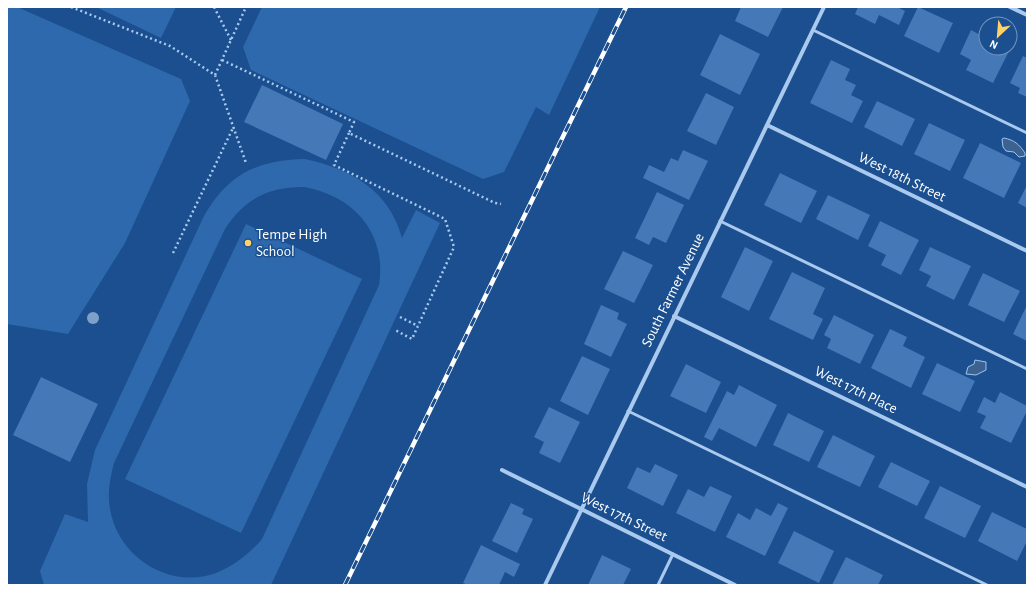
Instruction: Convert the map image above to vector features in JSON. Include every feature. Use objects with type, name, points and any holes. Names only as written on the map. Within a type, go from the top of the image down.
[{"type":"street","name":"South Farmer Avenue","points":[[545,585],[824,7]]},
{"type":"street","points":[[1010,7],[1027,15]]},
{"type":"street","name":"West 18th Street","points":[[767,125],[1027,251]]},
{"type":"street","name":"West 17th Place","points":[[674,316],[1027,487]]},
{"type":"street","name":"West 17th Street","points":[[502,470],[735,585]]},
{"type":"lane","points":[[813,30],[1027,133]]},
{"type":"lane","points":[[720,221],[1027,369]]},
{"type":"lane","points":[[628,411],[987,585]]},
{"type":"lane","points":[[658,585],[673,554]]},
{"type":"path","points":[[71,7],[170,46],[215,75],[246,163]]},
{"type":"path","points":[[214,7],[231,41]]},
{"type":"path","points":[[215,75],[246,7]]},
{"type":"path","points":[[222,60],[354,122],[334,165],[445,219],[454,247],[412,339],[395,330]]},
{"type":"path","points":[[173,253],[234,128]]},
{"type":"path","points":[[348,133],[495,203],[501,204]]},
{"type":"path","points":[[400,317],[418,326]]},
{"type":"shaded area","points":[[7,7],[17,7],[181,79],[190,101],[125,243],[68,334],[7,324]]},
{"type":"shaded area","points":[[96,7],[176,7],[161,38]]},
{"type":"shaded area","points":[[262,7],[600,7],[549,115],[536,107],[504,172],[483,179],[251,70],[243,47]]},
{"type":"shaded area","points":[[1004,138],[1013,141],[1018,145],[1025,153],[1025,156],[1019,157],[1014,152],[1006,151],[1003,147],[1002,139]]},
{"type":"shaded area","points":[[305,159],[322,163],[338,169],[366,184],[388,207],[396,221],[402,238],[416,210],[440,223],[271,585],[44,585],[40,571],[65,514],[88,522],[87,484],[95,450],[203,218],[212,203],[233,181],[258,167],[288,160]],"holes":[[[304,187],[322,192],[338,199],[352,208],[363,220],[372,234],[378,249],[380,266],[379,285],[262,539],[241,559],[216,573],[198,577],[181,577],[164,573],[148,565],[135,555],[123,542],[115,526],[110,509],[109,498],[110,480],[114,463],[225,229],[233,218],[250,202],[269,192],[280,189]]]},
{"type":"shaded area","points":[[246,224],[362,279],[241,533],[125,479]]},
{"type":"shaded area","points":[[975,360],[986,362],[986,370],[976,375],[966,374],[968,367],[974,364]]},
{"type":"building","points":[[741,7],[783,7],[768,37],[735,21]]},
{"type":"building","points":[[858,7],[897,7],[905,11],[899,25],[879,15],[875,24],[855,14]]},
{"type":"building","points":[[918,7],[953,23],[939,53],[904,36]]},
{"type":"building","points":[[971,30],[978,34],[978,56],[1006,56],[993,83],[966,70],[971,60],[960,54]]},
{"type":"building","points":[[720,34],[760,54],[740,95],[700,75]]},
{"type":"building","points":[[1023,56],[1027,58],[1027,97],[1018,93],[1020,88],[1010,83]]},
{"type":"building","points":[[831,60],[850,69],[845,80],[856,85],[851,95],[863,101],[852,123],[810,103]]},
{"type":"building","points":[[262,85],[343,124],[326,160],[244,122]]},
{"type":"building","points":[[706,93],[734,107],[716,145],[687,131]]},
{"type":"building","points":[[877,101],[915,119],[902,146],[864,127]]},
{"type":"building","points":[[929,123],[965,140],[950,171],[914,154]]},
{"type":"building","points":[[980,143],[1021,163],[1004,198],[963,178]]},
{"type":"building","points":[[683,150],[708,161],[689,200],[643,178],[649,165],[664,172],[671,158],[678,161]]},
{"type":"building","points":[[780,173],[817,191],[801,223],[764,205]]},
{"type":"building","points":[[1027,185],[1027,208],[1018,203]]},
{"type":"building","points":[[657,192],[684,205],[666,243],[653,237],[649,245],[635,238]]},
{"type":"building","points":[[828,195],[870,215],[858,240],[816,219]]},
{"type":"building","points":[[880,221],[919,240],[901,275],[881,265],[886,255],[868,246]]},
{"type":"building","points":[[745,247],[773,261],[749,311],[721,297]]},
{"type":"building","points":[[930,247],[971,266],[954,300],[926,286],[931,276],[919,270]]},
{"type":"building","points":[[623,251],[653,265],[634,303],[604,289]]},
{"type":"building","points":[[792,272],[825,288],[813,314],[823,319],[813,340],[769,319]]},
{"type":"building","points":[[983,273],[1020,291],[1004,322],[968,305]]},
{"type":"building","points":[[601,305],[619,313],[617,319],[627,324],[611,357],[584,344]]},
{"type":"building","points":[[1027,305],[1027,341],[1013,334]]},
{"type":"building","points":[[834,315],[874,335],[860,364],[827,348],[831,339],[824,335]]},
{"type":"building","points":[[890,329],[907,337],[903,346],[925,357],[911,388],[871,368]]},
{"type":"building","points":[[582,356],[610,369],[588,415],[560,401]]},
{"type":"building","points":[[937,363],[975,381],[960,412],[922,394]]},
{"type":"building","points":[[686,364],[721,382],[706,413],[670,396]]},
{"type":"building","points":[[41,377],[98,404],[70,462],[13,435]]},
{"type":"building","points":[[739,385],[777,405],[756,447],[719,428],[712,441],[704,437],[727,391],[734,395]]},
{"type":"building","points":[[1000,392],[1027,406],[1027,411],[1011,443],[980,428],[986,416],[977,412],[984,397],[995,403]]},
{"type":"building","points":[[549,407],[580,422],[560,463],[539,453],[544,442],[534,437]]},
{"type":"building","points":[[788,413],[824,431],[809,462],[773,445]]},
{"type":"building","points":[[833,435],[875,456],[860,487],[817,467]]},
{"type":"building","points":[[891,462],[930,481],[917,506],[878,487]]},
{"type":"building","points":[[655,464],[678,475],[663,506],[627,488],[637,467],[650,473]]},
{"type":"building","points":[[710,486],[732,496],[715,532],[676,513],[688,489],[704,497]]},
{"type":"building","points":[[940,486],[981,506],[965,538],[924,518]]},
{"type":"building","points":[[511,503],[524,509],[522,514],[533,519],[517,553],[492,541]]},
{"type":"building","points":[[778,503],[788,508],[765,556],[726,537],[738,513],[750,520],[756,508],[771,516]]},
{"type":"building","points":[[992,512],[1027,529],[1027,541],[1017,561],[978,541]]},
{"type":"building","points":[[794,531],[834,551],[819,583],[778,563]]},
{"type":"building","points":[[481,545],[520,564],[514,577],[505,572],[499,585],[468,585],[463,583]]},
{"type":"building","points":[[602,555],[631,569],[623,585],[588,585]]},
{"type":"building","points":[[846,557],[883,575],[878,585],[832,585]]},
{"type":"railway","points":[[345,585],[626,7]]},
{"type":"place","name":"Tempe High School","points":[[248,243]]}]
